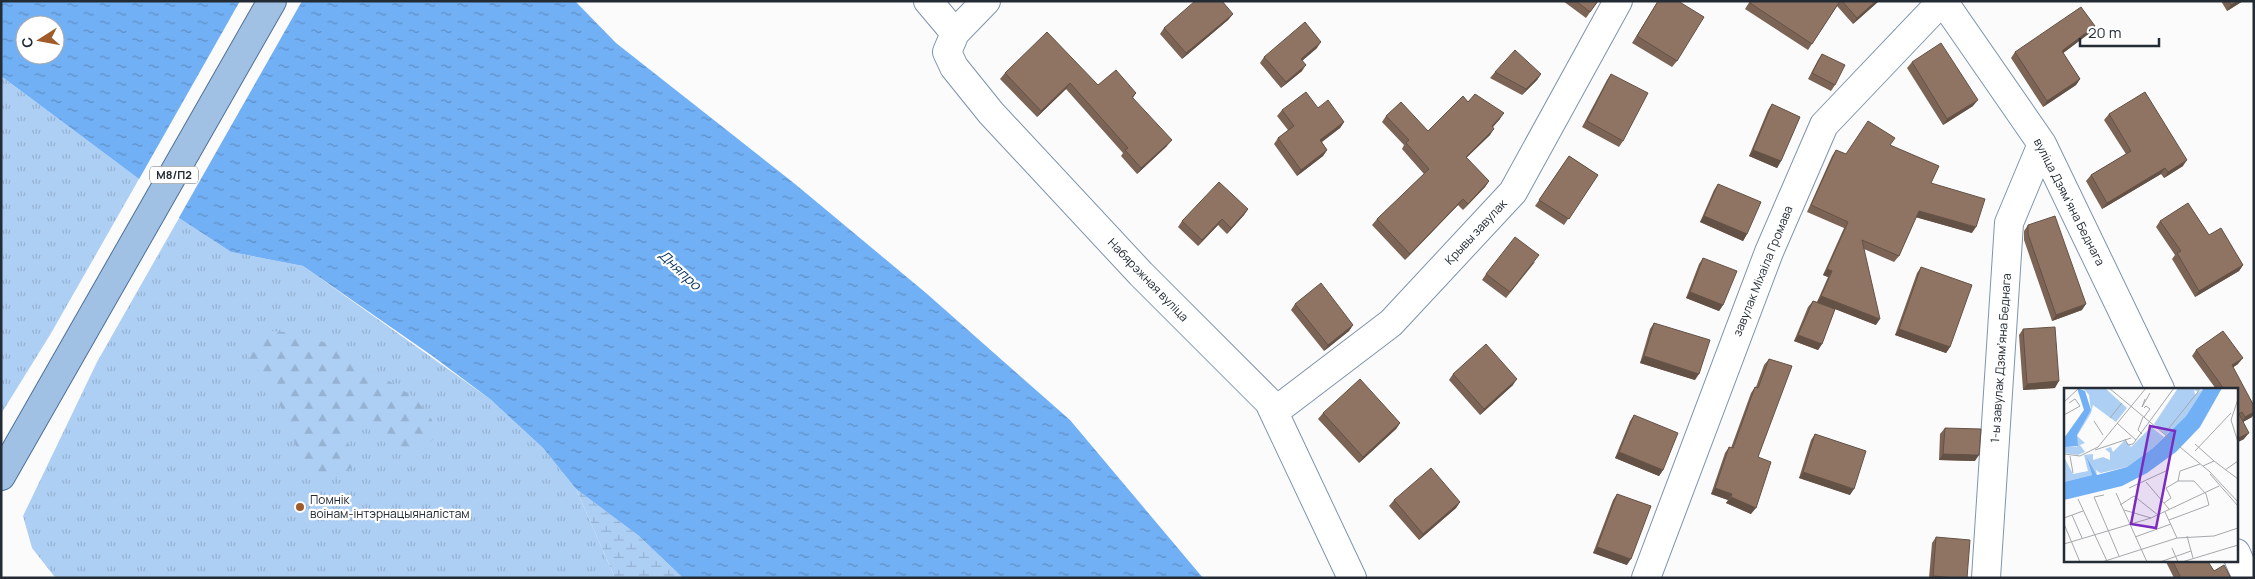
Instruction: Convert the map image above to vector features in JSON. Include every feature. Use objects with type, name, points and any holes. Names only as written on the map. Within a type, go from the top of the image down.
[{"type":"main road","name":"М8/П2","points":[[1,476],[272,1]]},
{"type":"street","points":[[928,1],[955,33],[986,1]]},
{"type":"street","name":"Крывы завулак","points":[[1274,412],[1391,323],[1513,192],[1618,1]]},
{"type":"street","name":"вуліца Дзямʼяна Беднага","points":[[1942,1],[2042,144],[2160,388]]},
{"type":"street","name":"завулак Міхаіла Громава","points":[[1646,578],[1769,252],[1824,125],[1942,1]]},
{"type":"street","name":"Набярэжная вуліца","points":[[955,33],[947,52],[954,67],[991,114],[1141,274],[1269,402],[1352,578]]},
{"type":"street","name":"1-ы завулак Дзямʼяна Беднага","points":[[1986,578],[2009,222],[2042,144]]},
{"type":"street","points":[[2238,558],[2248,578]]},
{"type":"green space","points":[[1,76],[139,179],[50,335],[1,414]]},
{"type":"green space","points":[[179,218],[231,252],[303,266],[490,399],[543,448],[576,489],[615,578],[57,578],[54,576],[32,548],[23,516],[97,362]]},
{"type":"green space","points":[[272,331],[304,334],[340,349],[415,398],[432,420],[434,438],[423,450],[414,449],[398,447],[385,441],[366,426],[355,429],[347,440],[352,467],[339,478],[317,474],[302,461],[277,398],[246,353],[252,337]]},
{"type":"green space","points":[[576,489],[639,536],[683,578],[615,578]]},
{"type":"water","name":"Дняпро","points":[[1,1],[575,1],[616,43],[795,184],[926,293],[1070,420],[1203,578],[683,578],[639,536],[576,489],[543,448],[490,399],[431,355],[303,266],[231,252],[179,218],[139,179],[1,76]]},
{"type":"pier","points":[[240,1],[302,1],[177,221],[138,181]]},
{"type":"building","points":[[1195,1],[1222,1],[1233,14],[1186,53],[1164,28]]},
{"type":"building","points":[[1576,1],[1598,1],[1590,12]]},
{"type":"building","points":[[1658,1],[1678,1],[1704,17],[1677,61],[1637,36]]},
{"type":"building","points":[[1750,1],[1840,1],[1812,44],[1750,3]]},
{"type":"building","points":[[1842,1],[1876,1],[1857,18]]},
{"type":"building","points":[[2229,1],[2238,1],[2231,5]]},
{"type":"building","points":[[2081,7],[2095,26],[2062,51],[2080,79],[2047,101],[2015,52]]},
{"type":"building","points":[[1305,22],[1321,42],[1301,59],[1306,65],[1286,82],[1264,57]]},
{"type":"building","points":[[1047,32],[1098,85],[1116,70],[1136,93],[1132,97],[1172,140],[1141,168],[1125,150],[1128,148],[1070,83],[1041,111],[1005,73]]},
{"type":"building","points":[[1941,43],[1978,100],[1947,119],[1912,62]]},
{"type":"building","points":[[1515,50],[1541,74],[1526,89],[1495,72]]},
{"type":"building","points":[[1822,54],[1845,65],[1835,85],[1812,73]]},
{"type":"building","points":[[1611,74],[1648,93],[1623,141],[1587,121]]},
{"type":"building","points":[[1306,92],[1318,108],[1328,100],[1344,122],[1320,140],[1327,150],[1301,170],[1278,138],[1294,126],[1282,110]]},
{"type":"building","points":[[2145,92],[2187,160],[2168,172],[2165,168],[2107,203],[2091,175],[2131,151],[2109,114]]},
{"type":"building","points":[[1475,94],[1504,113],[1492,126],[1494,129],[1466,157],[1489,181],[1468,204],[1463,199],[1410,254],[1377,219],[1429,169],[1406,143],[1409,140],[1386,116],[1401,102],[1428,131],[1463,96],[1468,102]]},
{"type":"building","points":[[1772,104],[1800,117],[1781,161],[1753,150]]},
{"type":"building","points":[[1868,121],[1895,138],[1890,145],[1939,166],[1931,183],[1985,199],[1976,227],[1919,211],[1899,256],[1862,240],[1880,319],[1821,296],[1832,271],[1827,269],[1848,222],[1811,205],[1836,150],[1846,154]]},
{"type":"building","points":[[1569,156],[1598,175],[1569,219],[1539,200]]},
{"type":"building","points":[[1219,182],[1248,209],[1231,228],[1222,219],[1202,240],[1182,221]]},
{"type":"building","points":[[1718,184],[1761,202],[1747,234],[1704,216]]},
{"type":"building","points":[[2188,203],[2209,235],[2221,228],[2243,265],[2199,291],[2177,253],[2181,251],[2160,221]]},
{"type":"building","points":[[2055,216],[2086,304],[2056,315],[2028,234],[2028,225]]},
{"type":"building","points":[[1515,237],[1539,255],[1510,292],[1486,274]]},
{"type":"building","points":[[1703,258],[1737,271],[1723,305],[1690,292]]},
{"type":"building","points":[[1921,267],[1972,285],[1950,347],[1899,329]]},
{"type":"building","points":[[1321,283],[1353,325],[1328,345],[1295,304]]},
{"type":"building","points":[[1813,301],[1835,309],[1822,344],[1798,335]]},
{"type":"building","points":[[1654,323],[1710,340],[1699,374],[1644,356]]},
{"type":"building","points":[[2055,327],[2059,381],[2027,384],[2023,329]]},
{"type":"building","points":[[2223,331],[2243,358],[2232,365],[2254,406],[2254,412],[2245,417],[2242,412],[2239,414],[2249,433],[2238,438],[2238,388],[2223,388],[2196,350]]},
{"type":"building","points":[[1486,344],[1517,379],[1484,409],[1453,374]]},
{"type":"building","points":[[1769,359],[1792,366],[1758,457],[1771,462],[1756,508],[1731,497],[1732,494],[1715,488],[1729,447],[1733,448],[1755,387],[1758,388]]},
{"type":"building","points":[[1360,379],[1400,423],[1363,457],[1323,413]]},
{"type":"building","points":[[1634,415],[1678,433],[1663,470],[1619,452]]},
{"type":"building","points":[[1945,428],[1981,429],[1979,455],[1943,454]]},
{"type":"building","points":[[1815,434],[1866,451],[1854,489],[1803,472]]},
{"type":"building","points":[[1431,468],[1460,502],[1423,534],[1394,500]]},
{"type":"building","points":[[1617,494],[1651,506],[1631,559],[1597,547]]},
{"type":"building","points":[[1936,537],[1970,540],[1967,578],[1933,576]]},
{"type":"building","points":[[2173,562],[2208,562],[2214,571],[2224,565],[2231,578],[2177,578],[2180,576]]},
{"type":"place","name":"Помнік воінам-інтэрнацыяналістам","points":[[300,507]]}]
